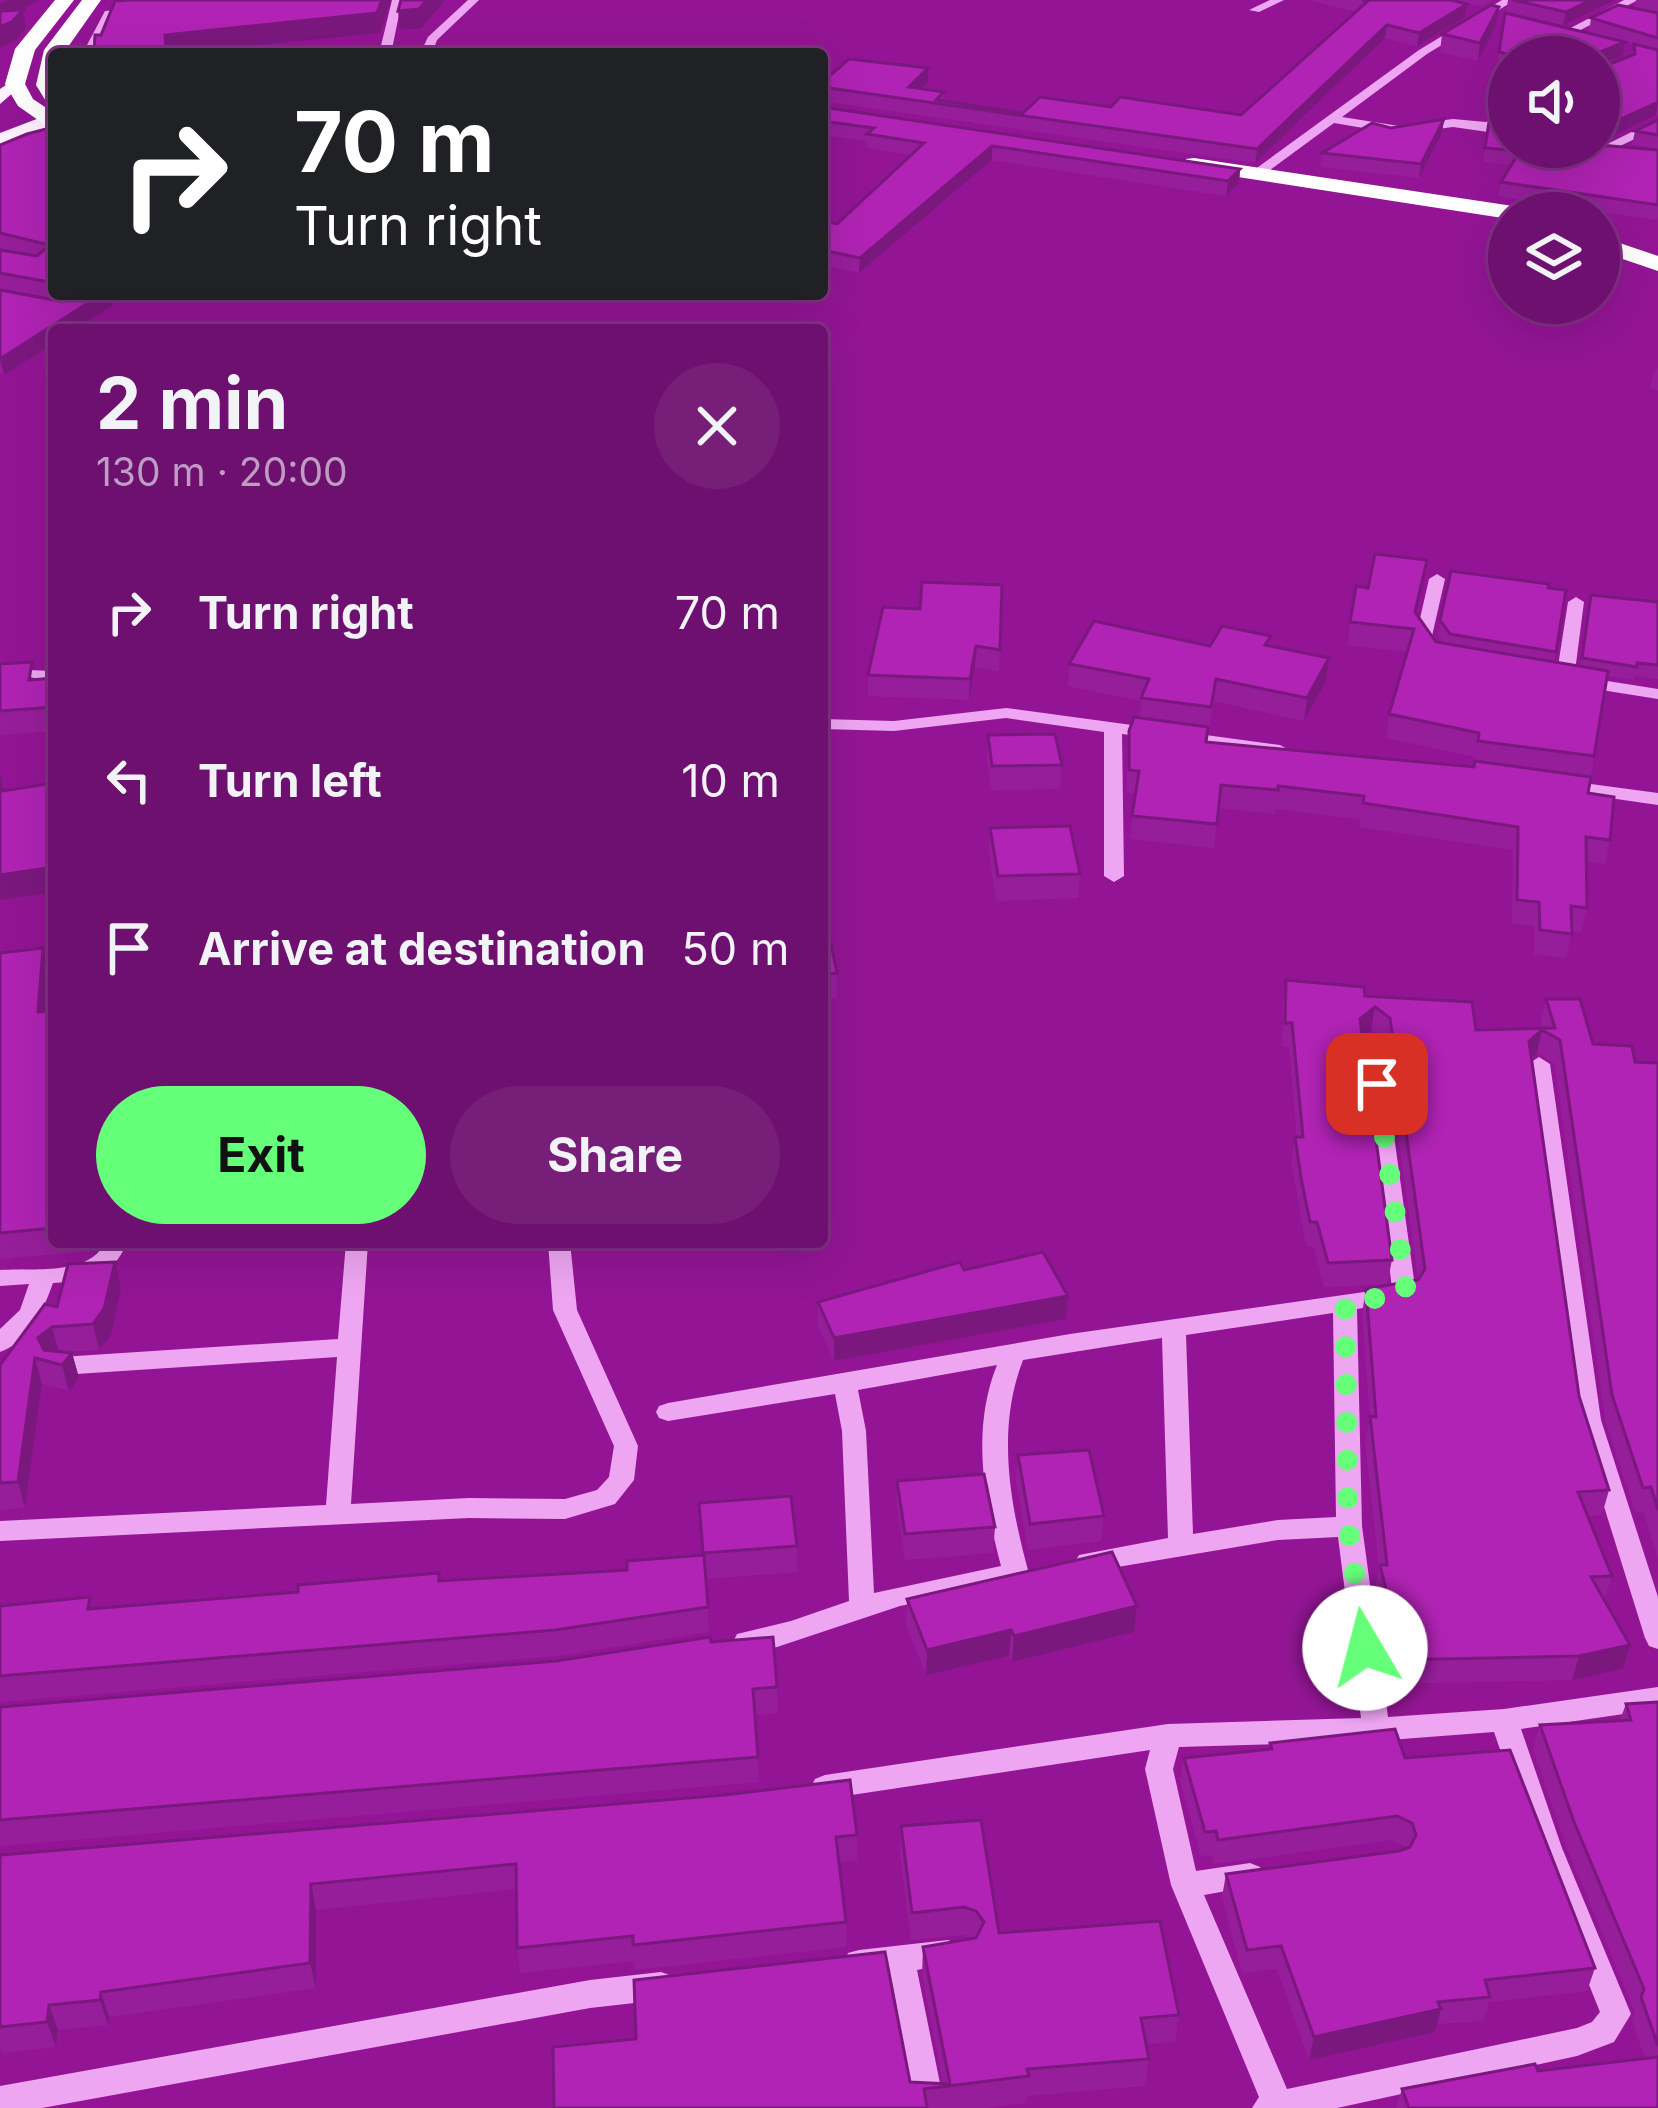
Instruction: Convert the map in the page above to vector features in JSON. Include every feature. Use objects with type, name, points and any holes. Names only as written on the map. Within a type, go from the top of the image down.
[{"type":"highway","points":[[48,111],[8,92],[25,50],[65,0]]},
{"type":"highway","points":[[56,48],[92,0]]},
{"type":"highway","points":[[1488,209],[1258,173],[1174,167],[1488,221]]},
{"type":"highway","points":[[1620,235],[1658,247]]},
{"type":"highway","points":[[1620,250],[1658,264]]},
{"type":"main road","points":[[0,126],[48,113]]},
{"type":"main road","points":[[0,140],[48,113]]},
{"type":"street","points":[[386,48],[398,0]]},
{"type":"street","points":[[428,48],[474,0]]},
{"type":"street","points":[[1255,10],[1279,0]]},
{"type":"street","points":[[1258,173],[1484,13],[1510,0]]},
{"type":"street","points":[[1568,33],[1633,0]]},
{"type":"street","points":[[1464,8],[1505,18]]},
{"type":"street","points":[[74,48],[94,46],[109,13],[152,10]]},
{"type":"street","points":[[1615,10],[1636,15]]},
{"type":"street","points":[[1546,28],[1578,36]]},
{"type":"street","points":[[1332,118],[1399,130],[1453,123],[1488,126]]},
{"type":"street","points":[[1620,142],[1658,123]]},
{"type":"street","points":[[1620,154],[1638,155]]},
{"type":"street","points":[[1437,579],[1424,636],[1432,652],[1455,662]]},
{"type":"street","points":[[1565,679],[1576,602]]},
{"type":"street","points":[[0,674],[48,676]]},
{"type":"street","points":[[1543,676],[1658,694]]},
{"type":"street","points":[[828,724],[894,726],[1006,713],[1298,752]]},
{"type":"street","points":[[1113,728],[1114,876]]},
{"type":"street","points":[[1551,785],[1658,799]]},
{"type":"street","points":[[668,1412],[1345,1301],[1402,1296],[1406,1290],[1371,1042]]},
{"type":"street","points":[[1538,1064],[1589,1420],[1658,1638]]},
{"type":"street","points":[[0,1278],[83,1273],[110,1257],[114,1248]]},
{"type":"street","points":[[338,1514],[357,1248]]},
{"type":"street","points":[[0,1531],[338,1514],[565,1509],[594,1502],[615,1490],[624,1470],[626,1446],[565,1310],[560,1248]]},
{"type":"street","points":[[0,1343],[30,1314],[44,1275]]},
{"type":"street","points":[[1345,1301],[1348,1526],[1376,1729]]},
{"type":"street","points":[[1174,1329],[1181,1546]]},
{"type":"street","points":[[61,1366],[350,1347]]},
{"type":"street","points":[[1013,1354],[998,1386],[993,1412],[1006,1539],[1040,1570]]},
{"type":"street","points":[[845,1383],[854,1430],[862,1607]]},
{"type":"street","points":[[710,1648],[796,1634],[862,1607],[931,1588],[1278,1530],[1348,1526]]},
{"type":"street","points":[[805,1790],[1168,1736],[1504,1720],[1658,1698]]},
{"type":"street","points":[[1168,1736],[1159,1769],[1185,1885],[1273,2107],[1577,2042],[1603,2032],[1616,2014],[1548,1848],[1504,1720]]},
{"type":"street","points":[[1185,1885],[1277,1873]]},
{"type":"street","points":[[834,1966],[962,1952]]},
{"type":"street","points":[[900,1958],[929,2108]]},
{"type":"street","points":[[0,2101],[590,1994],[701,1981]]},
{"type":"building","points":[[382,0],[377,13],[165,35],[166,48],[94,48],[95,35],[101,35],[115,1]]},
{"type":"building","points":[[401,0],[427,0],[419,9],[398,11]]},
{"type":"building","points":[[1362,0],[1467,4],[1419,33],[1387,25],[1257,149],[828,88],[828,74],[849,59],[928,68],[909,87],[944,92],[936,100],[1023,113],[1040,97],[1111,107],[1120,97],[1241,115],[1368,1]]},
{"type":"building","points":[[1513,0],[1591,0],[1566,12]]},
{"type":"building","points":[[1491,5],[1499,7],[1480,43],[1442,34]]},
{"type":"building","points":[[1618,5],[1658,13],[1658,38],[1591,18]]},
{"type":"building","points":[[23,10],[12,22],[0,27],[0,11]]},
{"type":"building","points":[[1505,13],[1600,36],[1501,36]]},
{"type":"building","points":[[1634,44],[1658,50],[1658,102],[1620,119],[1620,60],[1635,54]]},
{"type":"building","points":[[828,108],[1240,169],[1228,181],[992,146],[860,258],[828,251],[828,222],[837,224],[924,143],[867,134],[874,128],[828,122]]},
{"type":"building","points":[[1444,119],[1421,164],[1322,153],[1372,123],[1391,128]]},
{"type":"building","points":[[1658,120],[1658,135],[1635,131]]},
{"type":"building","points":[[48,129],[48,245],[0,233],[0,145]]},
{"type":"building","points":[[1620,147],[1658,150],[1658,205],[1620,199],[1620,192],[1569,192],[1501,182],[1510,168],[1620,168]]},
{"type":"building","points":[[48,246],[48,282],[0,273],[0,250],[37,256]]},
{"type":"building","points":[[0,290],[64,302],[93,300],[48,324],[0,359]]},
{"type":"building","points":[[1375,554],[1427,560],[1415,612],[1436,642],[1608,671],[1594,756],[1478,741],[1479,733],[1389,714],[1414,629],[1350,622],[1356,586],[1368,588]]},
{"type":"building","points":[[1451,571],[1566,590],[1556,652],[1450,634],[1440,620]]},
{"type":"building","points":[[922,582],[1002,585],[1000,650],[976,646],[970,679],[868,675],[883,607],[920,609]]},
{"type":"building","points":[[1591,595],[1658,602],[1658,665],[1637,663],[1637,667],[1582,658]]},
{"type":"building","points":[[1094,621],[1210,646],[1222,626],[1271,636],[1265,645],[1329,658],[1307,698],[1216,679],[1211,707],[1141,698],[1149,679],[1069,664]]},
{"type":"building","points":[[32,662],[29,680],[48,678],[48,707],[0,711],[0,664]]},
{"type":"building","points":[[1134,717],[1208,727],[1206,742],[1474,767],[1475,761],[1591,777],[1588,793],[1614,797],[1610,840],[1586,837],[1587,908],[1571,906],[1572,934],[1540,930],[1539,902],[1517,900],[1518,827],[1363,803],[1364,796],[1278,786],[1278,790],[1221,785],[1217,824],[1132,816],[1139,771],[1129,770],[1129,731]]},
{"type":"building","points":[[1055,734],[1062,765],[992,766],[988,735]]},
{"type":"building","points":[[0,776],[2,791],[48,784],[48,868],[0,875]]},
{"type":"building","points":[[1070,826],[1080,874],[998,876],[990,828]]},
{"type":"building","points":[[831,944],[837,973],[828,974]]},
{"type":"building","points":[[43,948],[38,1012],[48,1011],[48,1229],[0,1233],[0,953]]},
{"type":"building","points":[[1286,980],[1364,987],[1365,996],[1472,1002],[1476,1030],[1555,1028],[1546,999],[1580,999],[1593,1044],[1632,1046],[1635,1062],[1658,1063],[1658,1510],[1651,1487],[1643,1488],[1612,1395],[1560,1040],[1542,1030],[1529,1041],[1579,1396],[1609,1490],[1578,1492],[1612,1576],[1591,1577],[1630,1645],[1579,1656],[1393,1660],[1387,1610],[1391,1610],[1380,1565],[1387,1565],[1370,1416],[1376,1417],[1366,1289],[1418,1280],[1425,1269],[1390,1018],[1375,1007],[1360,1019],[1392,1260],[1328,1263],[1317,1222],[1310,1222],[1301,1178],[1295,1137],[1303,1137],[1292,1023],[1285,1023]]},
{"type":"building","points":[[1043,1252],[1068,1296],[834,1338],[818,1302],[960,1262],[964,1270]]},
{"type":"building","points":[[115,1262],[104,1309],[93,1324],[52,1327],[38,1338],[44,1350],[72,1353],[62,1365],[35,1358],[18,1482],[0,1483],[0,1365],[45,1304],[57,1307],[68,1264]]},
{"type":"building","points":[[1089,1450],[1104,1516],[1030,1524],[1018,1455]]},
{"type":"building","points":[[984,1474],[995,1527],[905,1534],[897,1481]]},
{"type":"building","points":[[791,1496],[797,1546],[703,1553],[699,1503]]},
{"type":"building","points":[[1112,1552],[1137,1606],[1014,1636],[1011,1630],[927,1650],[907,1599]]},
{"type":"building","points":[[704,1555],[708,1607],[555,1630],[0,1676],[0,1606],[90,1597],[88,1609],[298,1592],[298,1585],[439,1573],[439,1581],[627,1570],[627,1561]]},
{"type":"building","points":[[710,1637],[711,1642],[773,1637],[777,1687],[753,1689],[758,1757],[0,1820],[0,1707],[556,1661]]},
{"type":"building","points":[[1658,1702],[1658,2046],[1641,1997],[1644,1989],[1574,1822],[1540,1725],[1631,1720],[1626,1704]]},
{"type":"building","points":[[1395,1729],[1405,1758],[1510,1750],[1595,1968],[1485,1980],[1490,1997],[1438,2002],[1441,2009],[1314,2037],[1281,1946],[1247,1950],[1226,1874],[1399,1851],[1410,1847],[1416,1835],[1412,1823],[1397,1816],[1218,1840],[1216,1831],[1205,1832],[1184,1758]]},
{"type":"building","points":[[850,1780],[857,1835],[836,1837],[846,1922],[633,1945],[633,1936],[517,1948],[516,1864],[311,1884],[310,1963],[101,1992],[100,2000],[49,2005],[47,2022],[0,2027],[0,1855],[724,1795]]},
{"type":"building","points":[[981,1820],[999,1933],[1160,1921],[1179,2015],[1141,2018],[1149,2059],[1027,2069],[1029,2076],[924,2089],[927,2108],[554,2108],[553,2047],[636,2039],[634,1980],[885,1952],[910,2082],[950,2084],[923,1947],[976,1938],[984,1922],[976,1911],[964,1907],[912,1913],[901,1826]]},
{"type":"building","points":[[1658,2057],[1658,2108],[1409,2108],[1402,2089],[1535,2064],[1538,2071]]},
{"type":"route","points":[[1365,1648],[1348,1526],[1345,1301],[1402,1296],[1406,1290],[1377,1084]]}]
